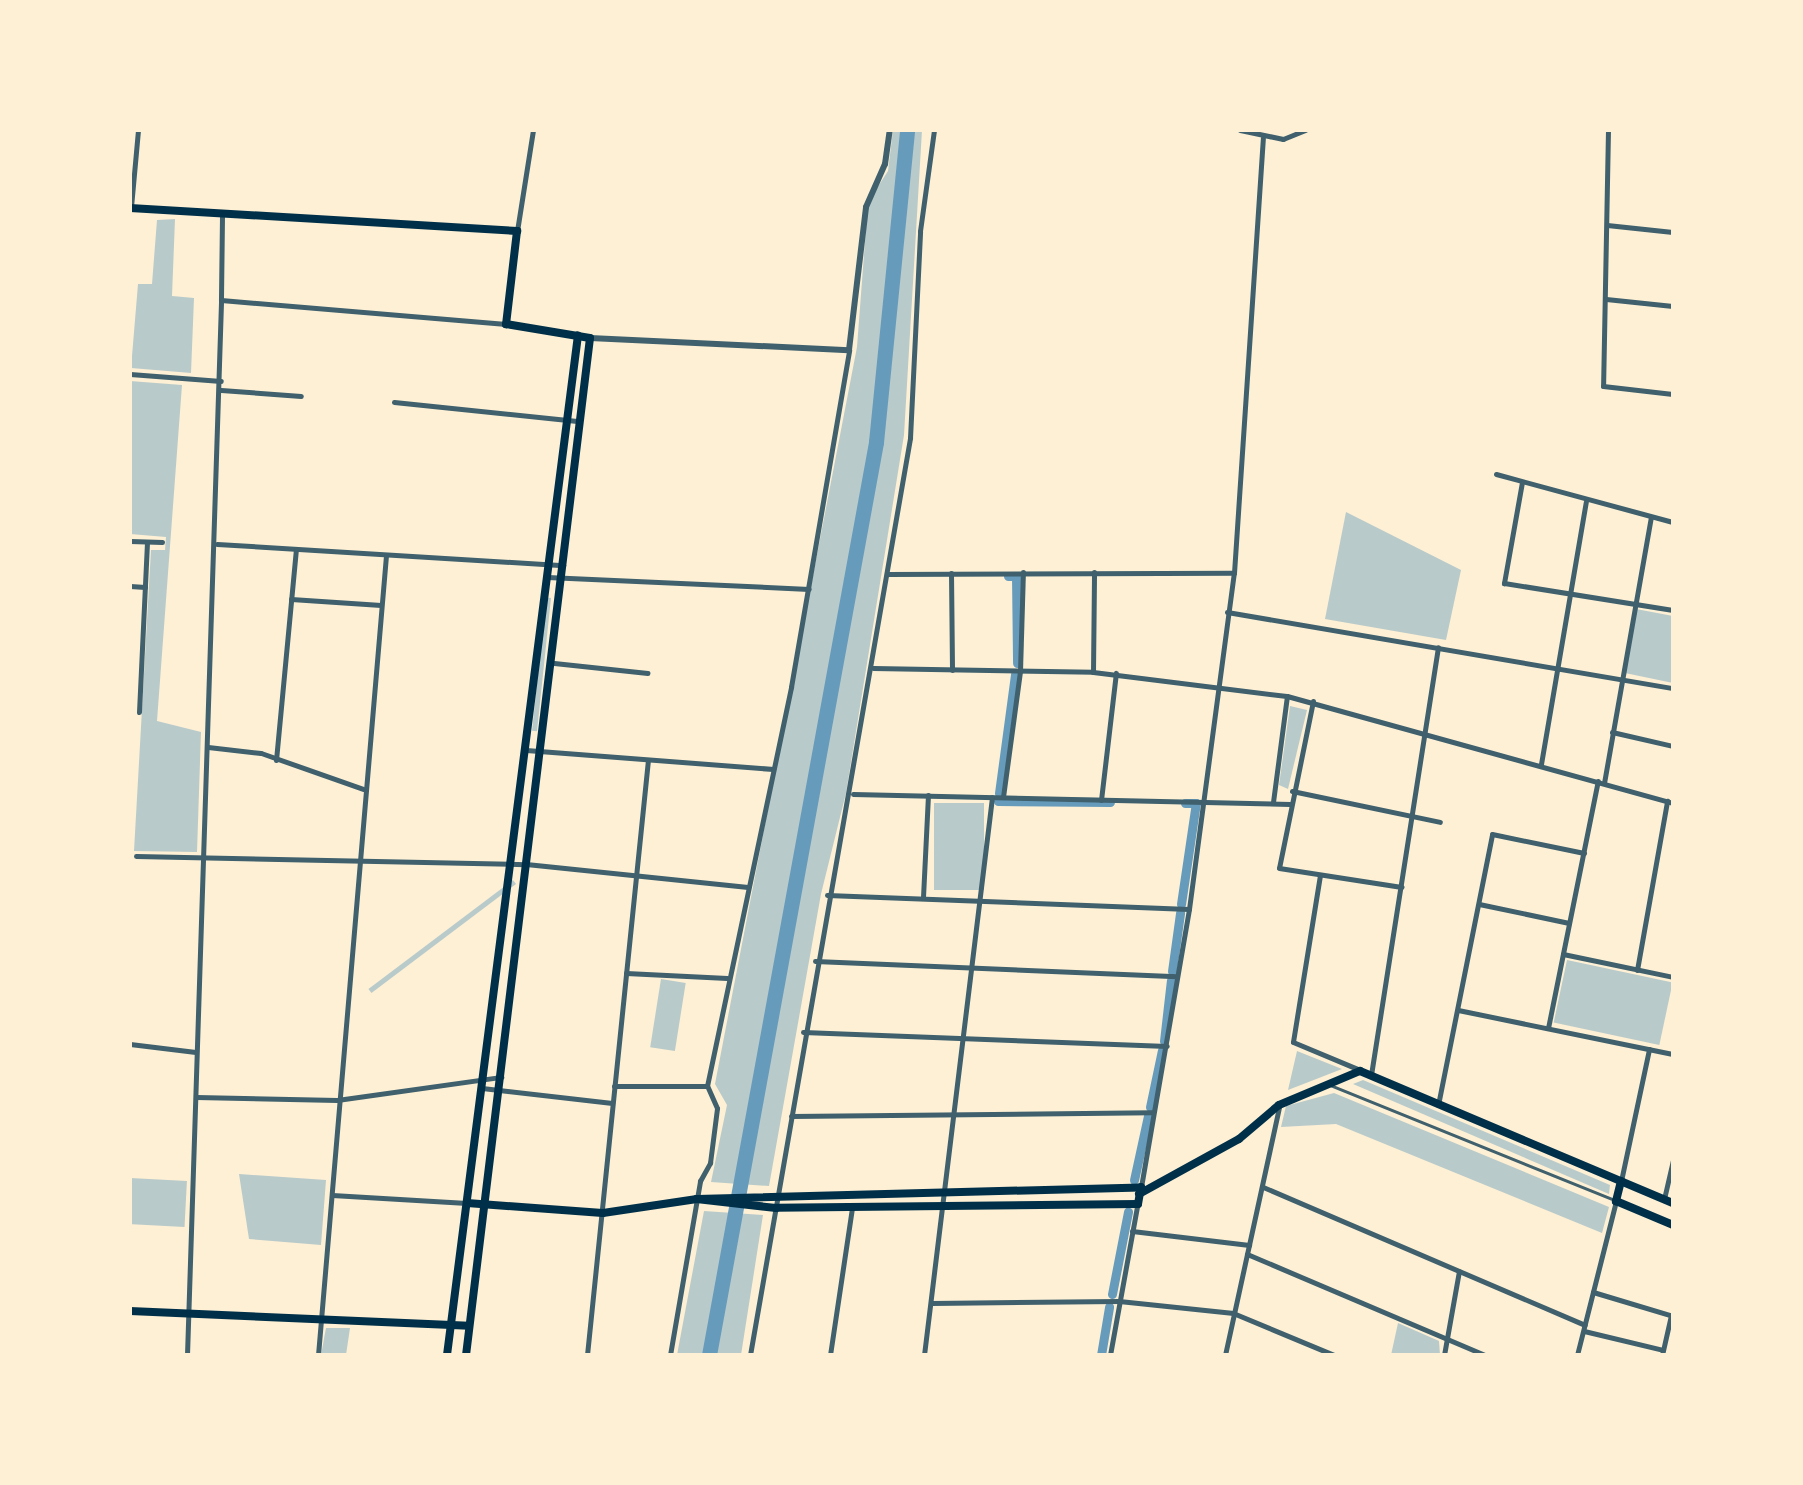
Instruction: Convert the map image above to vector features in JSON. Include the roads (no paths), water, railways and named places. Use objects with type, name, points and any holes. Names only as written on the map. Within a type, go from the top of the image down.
[{"type":"main road","points":[[131,208],[517,231],[506,324],[590,338],[547,576],[447,1355]]},
{"type":"main road","points":[[466,1355],[554,662],[578,336]]},
{"type":"main road","points":[[741,1199],[776,1208],[946,1206],[1139,1195],[1239,1139],[1280,1104],[1360,1070],[1669,1201]]},
{"type":"main road","points":[[1621,1181],[1616,1200],[1673,1225]]},
{"type":"main road","points":[[468,1203],[603,1213],[778,1192],[948,1189],[1139,1195]]},
{"type":"main road","points":[[130,1312],[469,1326]]},
{"type":"street","points":[[131,208],[138,130]]},
{"type":"street","points":[[517,231],[533,130]]},
{"type":"street","points":[[670,1355],[697,1199],[710,1163],[717,1108],[707,1086],[809,589],[849,350],[866,207],[885,164],[890,130]]},
{"type":"street","points":[[750,1355],[826,895],[852,794],[910,438],[920,231],[934,130]]},
{"type":"street","points":[[1240,130],[1263,138],[1292,138],[1305,130]]},
{"type":"street","points":[[1608,130],[1603,386],[1673,394]]},
{"type":"street","points":[[1110,1355],[1189,908],[1234,572],[1263,138]]},
{"type":"street","points":[[187,1355],[217,544],[222,216]]},
{"type":"street","points":[[1608,224],[1673,232]]},
{"type":"street","points":[[1606,299],[1673,306]]},
{"type":"street","points":[[221,300],[506,324]]},
{"type":"street","points":[[590,338],[849,350]]},
{"type":"street","points":[[130,374],[221,381]]},
{"type":"street","points":[[220,390],[301,396]]},
{"type":"street","points":[[394,402],[572,421]]},
{"type":"street","points":[[1496,474],[1586,502],[1673,522]]},
{"type":"street","points":[[1522,482],[1504,583],[1673,610]]},
{"type":"street","points":[[1541,764],[1586,502]]},
{"type":"street","points":[[1548,1028],[1612,732],[1632,603],[1651,517]]},
{"type":"street","points":[[130,541],[162,542]]},
{"type":"street","points":[[139,712],[148,542]]},
{"type":"street","points":[[217,544],[562,565]]},
{"type":"street","points":[[276,760],[296,550]]},
{"type":"street","points":[[318,1355],[363,789],[386,556]]},
{"type":"street","points":[[950,572],[952,670]]},
{"type":"street","points":[[1003,797],[1020,671],[1023,572]]},
{"type":"street","points":[[1093,672],[1094,572]]},
{"type":"street","points":[[886,574],[1234,572]]},
{"type":"street","points":[[547,576],[809,589]]},
{"type":"street","points":[[130,586],[145,587]]},
{"type":"street","points":[[291,598],[381,605]]},
{"type":"street","points":[[1227,612],[1556,664],[1673,688]]},
{"type":"street","points":[[1370,1075],[1438,646]]},
{"type":"street","points":[[554,662],[647,673]]},
{"type":"street","points":[[873,668],[1116,673],[1287,696],[1670,802],[1637,970]]},
{"type":"street","points":[[1101,801],[1116,673]]},
{"type":"street","points":[[1273,802],[1287,696]]},
{"type":"street","points":[[1314,701],[1292,790],[1279,868],[1402,888]]},
{"type":"street","points":[[1612,732],[1673,746]]},
{"type":"street","points":[[208,747],[276,760],[363,789]]},
{"type":"street","points":[[523,750],[774,769]]},
{"type":"street","points":[[588,1355],[648,760]]},
{"type":"street","points":[[1292,790],[1440,822]]},
{"type":"street","points":[[852,794],[1290,804]]},
{"type":"street","points":[[923,896],[928,795]]},
{"type":"street","points":[[924,1355],[946,1206],[992,797]]},
{"type":"street","points":[[1438,1105],[1492,834],[1584,853]]},
{"type":"street","points":[[136,856],[509,863],[748,887]]},
{"type":"street","points":[[1320,875],[1293,1042],[1360,1070]]},
{"type":"street","points":[[826,895],[982,897],[1189,908]]},
{"type":"street","points":[[1479,904],[1570,923]]},
{"type":"street","points":[[1563,954],[1673,977]]},
{"type":"street","points":[[815,961],[1178,976]]},
{"type":"street","points":[[626,973],[728,978]]},
{"type":"street","points":[[1458,1010],[1673,1054]]},
{"type":"street","points":[[803,1032],[1167,1046]]},
{"type":"street","points":[[130,1044],[196,1052]]},
{"type":"street","points":[[1621,1181],[1648,1049]]},
{"type":"street","points":[[196,1098],[337,1100],[484,1077],[502,1078]]},
{"type":"street","points":[[614,1086],[707,1086]]},
{"type":"street","points":[[482,1088],[612,1103]]},
{"type":"street","points":[[1225,1355],[1280,1104]]},
{"type":"street","points":[[791,1116],[1152,1112]]},
{"type":"street","points":[[1669,1201],[1673,1160]]},
{"type":"street","points":[[1263,1187],[1584,1328],[1663,1352],[1672,1316],[1593,1292]]},
{"type":"street","points":[[332,1195],[468,1203]]},
{"type":"street","points":[[1577,1355],[1616,1200]]},
{"type":"street","points":[[830,1355],[852,1207]]},
{"type":"street","points":[[1132,1232],[1250,1245]]},
{"type":"street","points":[[1248,1254],[1485,1355]]},
{"type":"street","points":[[1444,1355],[1459,1271]]},
{"type":"street","points":[[931,1303],[1118,1301],[1234,1312],[1334,1355]]},
{"type":"lane","points":[[1324,1083],[1616,1200]]},
{"type":"waterway","points":[[709,1355],[876,442],[907,130]]},
{"type":"waterway","points":[[1008,576],[1016,576],[1017,663]]},
{"type":"waterway","points":[[999,793],[1015,674]]},
{"type":"waterway","points":[[998,801],[1110,802]]},
{"type":"waterway","points":[[1181,904],[1196,803],[1185,803]]},
{"type":"waterway","points":[[1172,971],[1180,913]]},
{"type":"waterway","points":[[1164,1041],[1171,980]]},
{"type":"waterway","points":[[1150,1107],[1162,1050]]},
{"type":"waterway","points":[[1134,1180],[1148,1116]]},
{"type":"waterway","points":[[1112,1294],[1128,1212]]},
{"type":"waterway","points":[[1101,1355],[1109,1307]]}]
